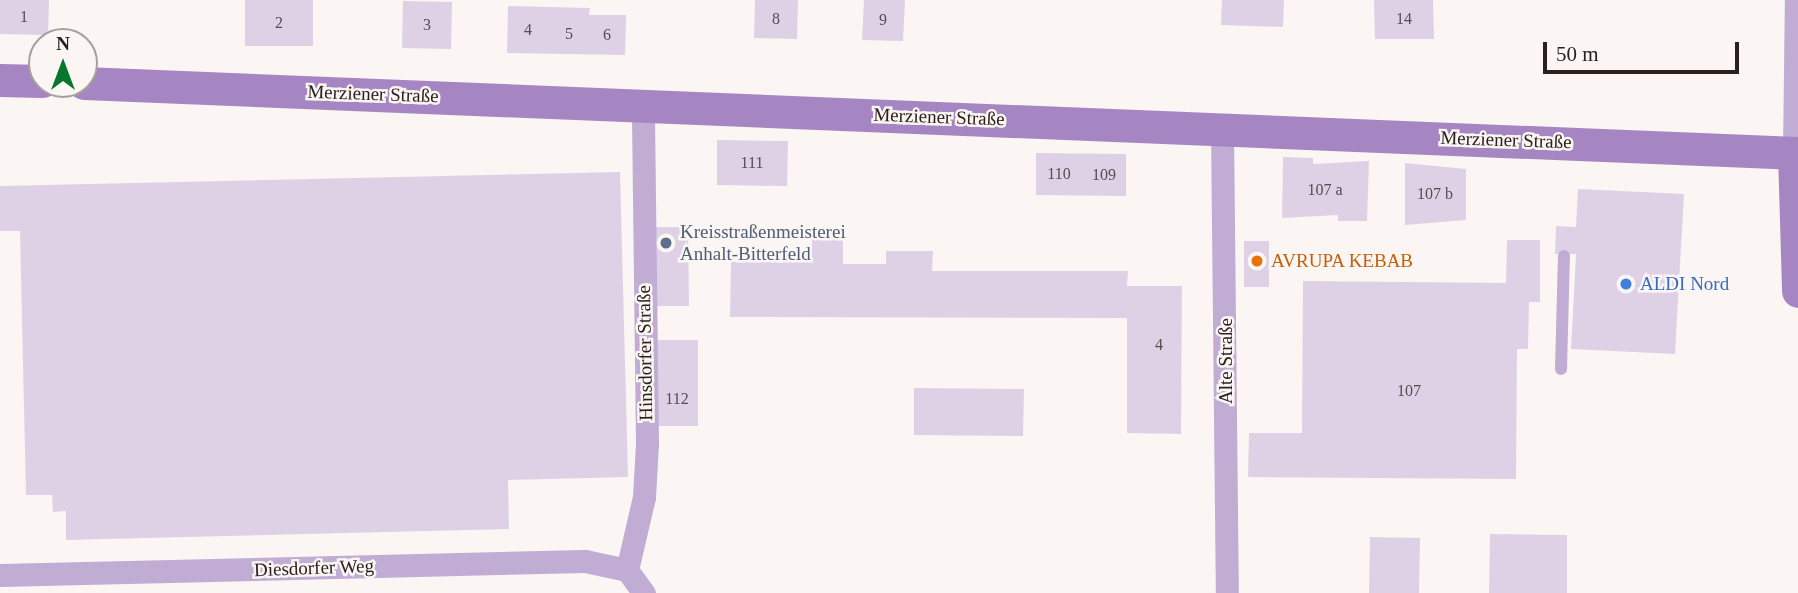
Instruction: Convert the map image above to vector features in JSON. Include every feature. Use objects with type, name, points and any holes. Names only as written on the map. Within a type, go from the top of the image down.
[{"type":"main road","points":[[0,80],[28,81]]},
{"type":"main road","name":"Merziener Straße","points":[[98,84],[1796,153]]},
{"type":"main road","points":[[1796,153],[1798,290]]},
{"type":"street","points":[[1796,0],[1796,153]]},
{"type":"street","name":"Hinsdorfer Straße","points":[[627,570],[644,497],[647,443],[643,105]]},
{"type":"street","name":"Alte Straße","points":[[1222,129],[1227,593]]},
{"type":"street","name":"Diesdorfer Weg","points":[[0,575],[558,561],[609,563],[627,570]]},
{"type":"street","points":[[627,570],[644,593]]},
{"type":"lane","points":[[1561,369],[1564,256]]},
{"type":"building","points":[[0,0],[49,0],[48,28],[28,28],[28,35],[0,34]]},
{"type":"building","points":[[245,0],[313,0],[313,46],[245,46]]},
{"type":"building","points":[[755,0],[798,0],[797,39],[754,38]]},
{"type":"building","points":[[864,0],[905,0],[903,41],[862,40]]},
{"type":"building","points":[[1222,0],[1284,0],[1283,27],[1221,25]]},
{"type":"building","points":[[1374,0],[1433,0],[1434,39],[1375,39]]},
{"type":"building","points":[[403,1],[452,2],[451,49],[402,48]]},
{"type":"building","points":[[508,6],[590,8],[589,15],[626,15],[625,55],[507,53]]},
{"type":"building","points":[[717,140],[788,141],[787,186],[717,185]]},
{"type":"building","points":[[1036,153],[1126,154],[1126,196],[1036,195]]},
{"type":"building","points":[[1283,157],[1313,158],[1313,164],[1369,161],[1367,221],[1338,221],[1338,215],[1282,218]]},
{"type":"building","points":[[1405,163],[1466,169],[1466,220],[1405,225]]},
{"type":"building","points":[[620,172],[628,477],[508,480],[509,529],[66,540],[66,511],[53,512],[52,495],[26,495],[20,231],[0,231],[0,186]]},
{"type":"building","points":[[1578,189],[1684,194],[1675,354],[1571,349],[1576,254],[1555,254],[1556,226],[1576,227]]},
{"type":"building","points":[[650,227],[688,227],[689,306],[650,306]]},
{"type":"building","points":[[812,239],[843,239],[843,264],[886,264],[886,251],[933,251],[932,271],[1128,271],[1127,286],[1182,286],[1181,434],[1127,433],[1127,318],[730,317],[731,262],[812,262]]},
{"type":"building","points":[[1507,240],[1540,240],[1540,302],[1529,302],[1528,349],[1517,349],[1516,479],[1248,477],[1249,433],[1302,433],[1303,281],[1506,283]]},
{"type":"building","points":[[1244,241],[1269,241],[1269,287],[1244,287]]},
{"type":"building","points":[[649,340],[698,340],[698,426],[656,426]]},
{"type":"building","points":[[914,388],[1024,389],[1023,436],[914,435]]},
{"type":"building","points":[[1490,534],[1567,535],[1567,593],[1489,593]]},
{"type":"building","points":[[1370,537],[1420,538],[1419,593],[1369,593]]},
{"type":"place","name":"Kreisstraßenmeisterei Anhalt-Bitterfeld","points":[[666,243]]},
{"type":"place","name":"AVRUPA KEBAB","points":[[1257,261]]},
{"type":"place","name":"ALDI Nord","points":[[1626,284]]}]
